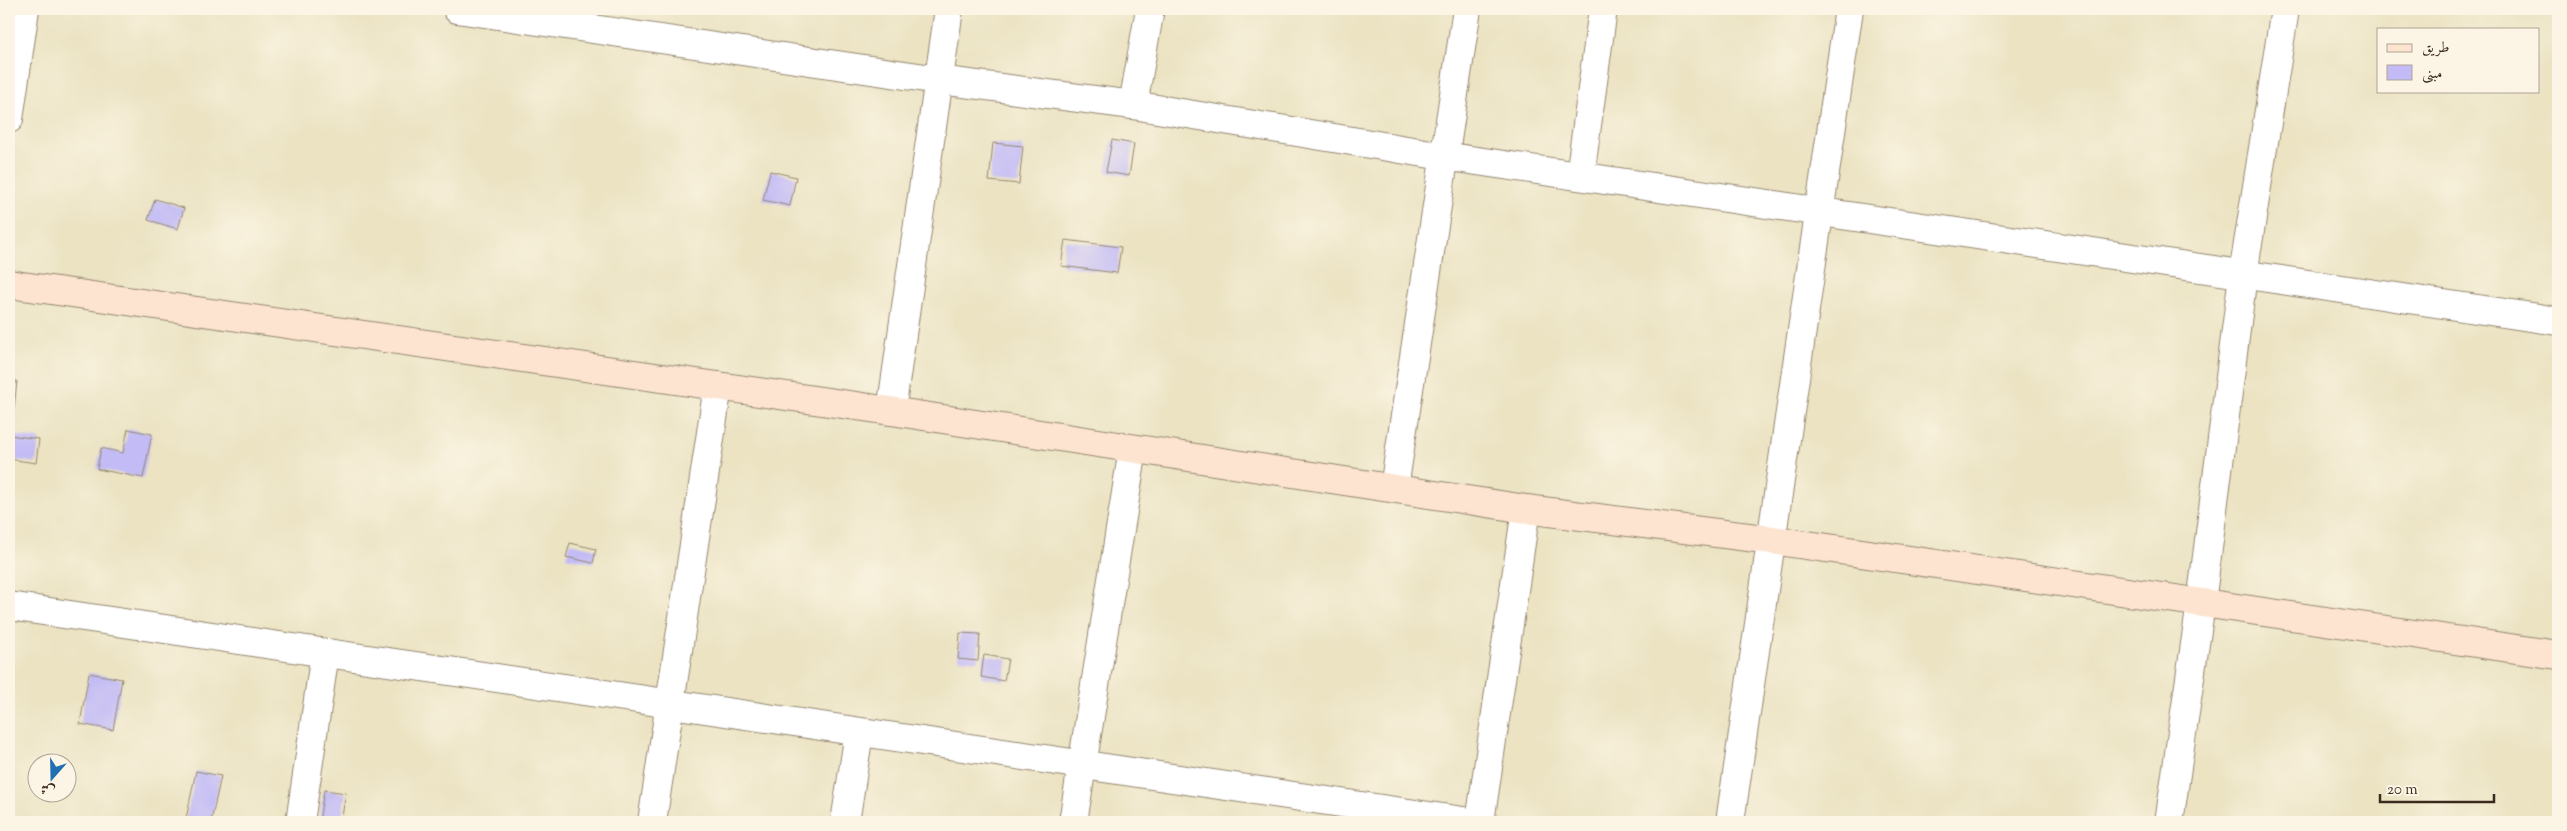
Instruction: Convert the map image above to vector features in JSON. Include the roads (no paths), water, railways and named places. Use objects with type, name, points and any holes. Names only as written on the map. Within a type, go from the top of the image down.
[{"type":"street","points":[[9,119],[25,9]]},
{"type":"street","points":[[457,9],[939,80],[1134,105],[1443,156],[2558,320]]},
{"type":"street","points":[[891,410],[949,9]]},
{"type":"street","points":[[1134,105],[1150,9]]},
{"type":"street","points":[[1394,488],[1466,9]]},
{"type":"street","points":[[1580,176],[1603,9]]},
{"type":"street","points":[[1730,822],[1849,9]]},
{"type":"street","points":[[2169,822],[2201,603],[2243,275],[2284,9]]},
{"type":"street","points":[[9,284],[891,410],[1526,509],[1772,540],[2558,654]]},
{"type":"street","points":[[652,822],[718,386]]},
{"type":"street","points":[[1073,822],[1133,449]]},
{"type":"street","points":[[1480,822],[1526,509]]},
{"type":"street","points":[[9,606],[1470,822]]},
{"type":"street","points":[[300,822],[325,653]]},
{"type":"street","points":[[845,822],[859,733]]}]
